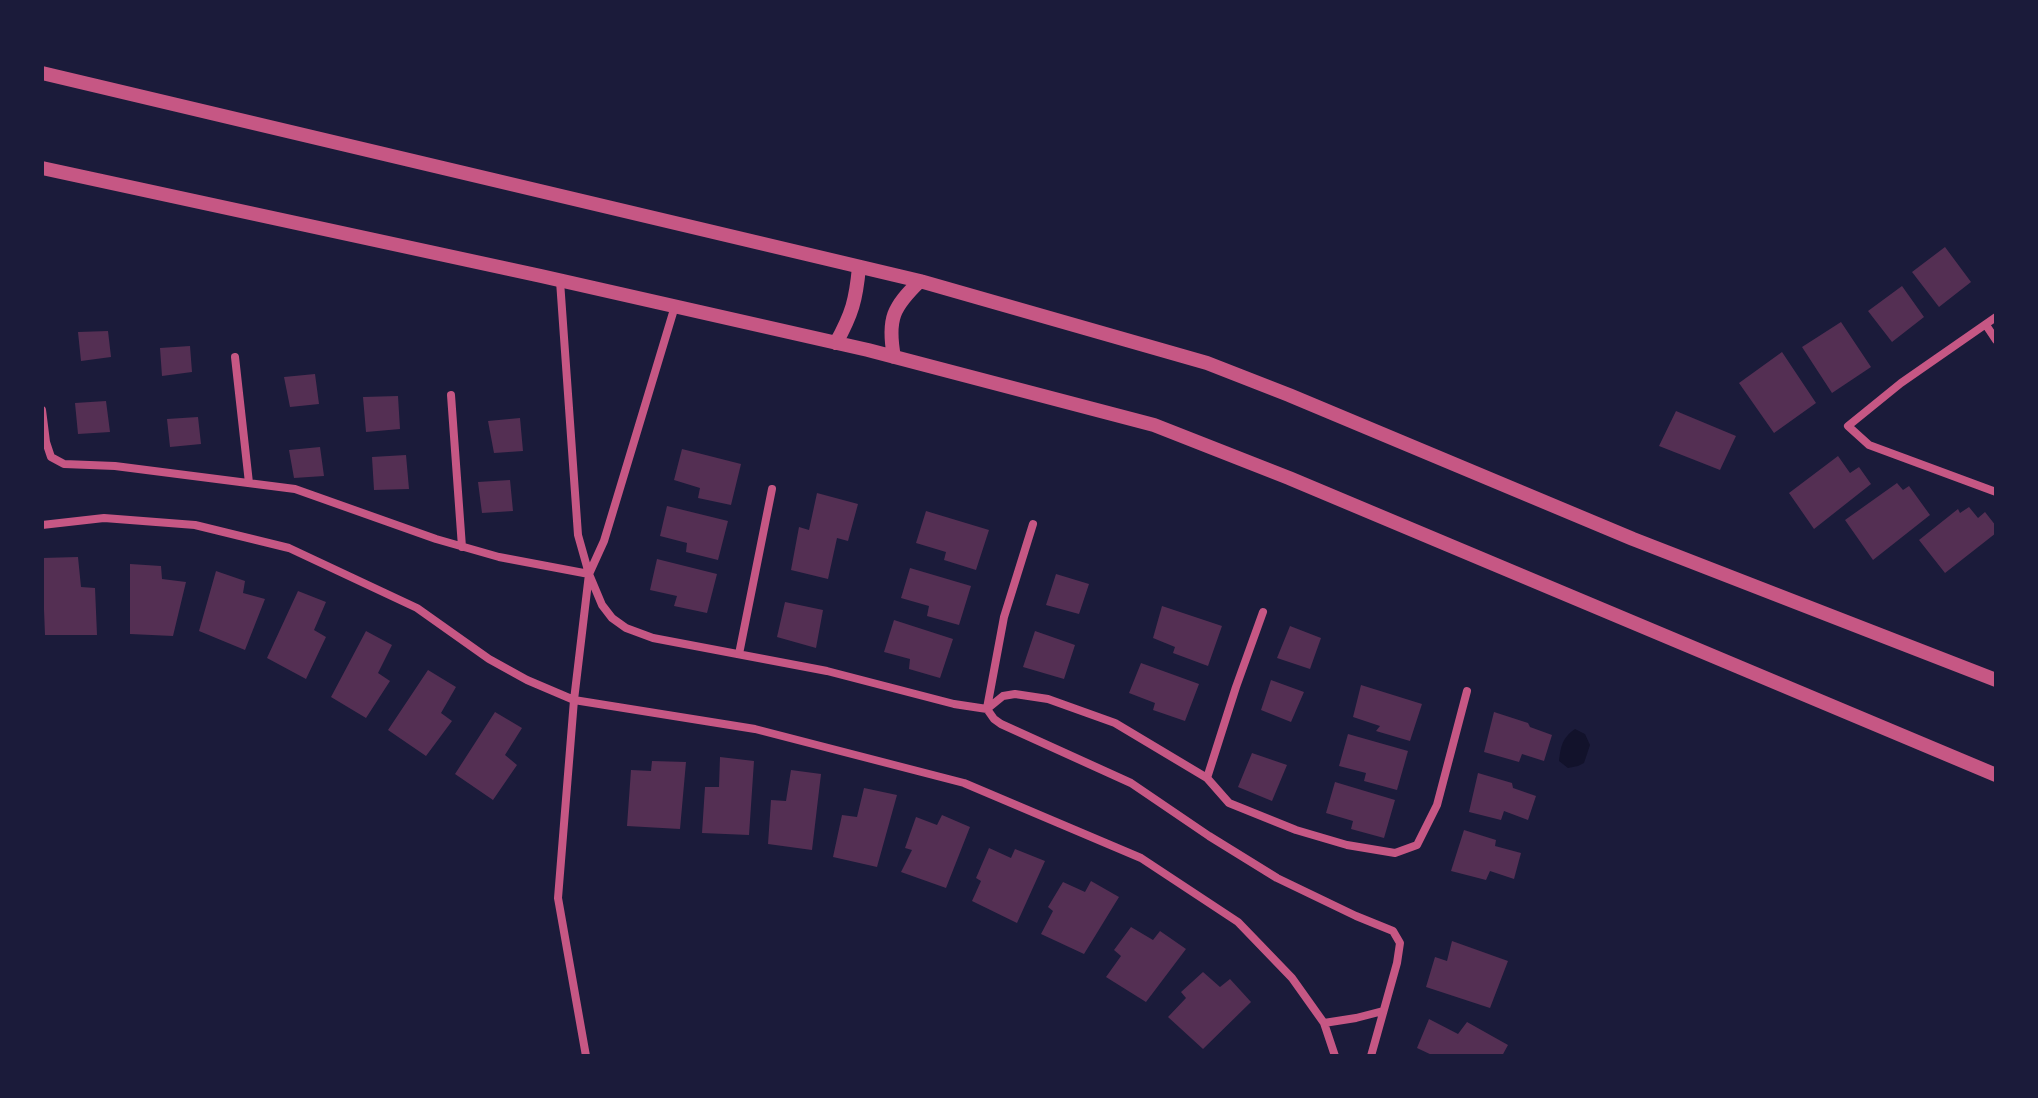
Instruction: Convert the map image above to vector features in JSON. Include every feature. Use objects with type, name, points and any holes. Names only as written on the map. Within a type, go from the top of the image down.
[{"type":"street","points":[[42,73],[920,281],[1207,363],[1633,539],[1996,680]]},
{"type":"street","points":[[42,168],[836,343],[1154,425],[1289,478],[1996,775]]},
{"type":"street","points":[[836,343],[850,319],[859,267]]},
{"type":"street","points":[[560,281],[578,535],[602,605],[612,618],[626,628],[653,638],[827,671],[954,704],[987,709],[1003,696],[1015,694],[1048,699],[1115,723],[1207,778],[1229,803],[1296,830],[1347,845],[1395,853],[1417,845],[1437,805],[1467,691]]},
{"type":"street","points":[[894,357],[890,333],[894,316],[902,299],[920,281]]},
{"type":"street","points":[[586,1056],[558,898],[574,700],[589,574],[604,541],[675,306]]},
{"type":"street","points":[[1996,317],[1901,383],[1848,426],[1869,445],[1996,492]]},
{"type":"street","points":[[1986,325],[1996,340]]},
{"type":"street","points":[[235,357],[249,483]]},
{"type":"street","points":[[451,395],[462,547]]},
{"type":"street","points":[[42,410],[51,457],[64,464],[115,466],[295,489],[462,547],[589,574]]},
{"type":"street","points":[[739,654],[772,489]]},
{"type":"street","points":[[42,525],[104,518],[195,525],[289,548],[417,608],[489,659],[527,680],[574,700],[755,729],[964,783],[1141,858],[1238,922],[1292,978],[1324,1023],[1335,1056]]},
{"type":"street","points":[[1033,524],[1004,617],[987,709],[1001,724],[1131,783],[1277,878],[1393,931],[1400,943],[1397,963],[1371,1056]]},
{"type":"street","points":[[1207,778],[1263,612]]},
{"type":"street","points":[[1324,1023],[1383,1011]]},
{"type":"shaded area","points":[[1575,729],[1585,734],[1590,745],[1584,763],[1568,768],[1559,761],[1565,739]]},
{"type":"building","points":[[1945,247],[1971,282],[1939,307],[1912,272]]},
{"type":"building","points":[[1902,286],[1924,317],[1892,342],[1868,311]]},
{"type":"building","points":[[1841,322],[1871,367],[1832,393],[1802,347]]},
{"type":"building","points":[[108,331],[111,357],[81,361],[78,332]]},
{"type":"building","points":[[190,346],[192,372],[162,376],[160,348]]},
{"type":"building","points":[[1782,352],[1816,403],[1774,433],[1739,383]]},
{"type":"building","points":[[315,374],[319,404],[290,407],[284,377]]},
{"type":"building","points":[[398,396],[400,429],[366,432],[363,397]]},
{"type":"building","points":[[106,401],[110,432],[78,434],[75,403]]},
{"type":"building","points":[[1676,411],[1736,436],[1720,470],[1659,446]]},
{"type":"building","points":[[198,417],[201,444],[170,447],[167,419]]},
{"type":"building","points":[[520,418],[523,451],[494,453],[488,421]]},
{"type":"building","points":[[320,447],[324,476],[294,478],[289,450]]},
{"type":"building","points":[[682,449],[741,464],[731,505],[698,498],[700,488],[674,480]]},
{"type":"building","points":[[406,455],[409,489],[374,490],[372,457]]},
{"type":"building","points":[[1838,456],[1850,473],[1859,467],[1871,484],[1814,529],[1789,493]]},
{"type":"building","points":[[510,480],[513,511],[482,513],[478,482]]},
{"type":"building","points":[[1897,483],[1903,490],[1909,486],[1930,515],[1873,560],[1845,520]]},
{"type":"building","points":[[817,493],[858,504],[848,541],[837,538],[828,579],[791,570],[799,527],[809,530]]},
{"type":"building","points":[[667,506],[728,521],[718,560],[686,552],[687,543],[660,536]]},
{"type":"building","points":[[1969,507],[1978,518],[1985,512],[1996,526],[1996,533],[1945,573],[1919,540],[1958,509],[1960,513]]},
{"type":"building","points":[[926,511],[989,530],[976,570],[944,560],[946,552],[916,543]]},
{"type":"building","points":[[78,557],[81,587],[95,588],[97,635],[45,635],[42,558]]},
{"type":"building","points":[[657,559],[717,574],[707,613],[674,606],[677,596],[650,590]]},
{"type":"building","points":[[130,564],[161,566],[162,579],[186,582],[173,636],[130,634]]},
{"type":"building","points":[[910,568],[971,586],[959,625],[927,616],[929,606],[901,598]]},
{"type":"building","points":[[216,571],[245,581],[243,593],[265,599],[245,650],[199,631]]},
{"type":"building","points":[[1056,574],[1089,584],[1079,614],[1046,605]]},
{"type":"building","points":[[298,591],[326,602],[314,630],[326,637],[306,679],[267,658]]},
{"type":"building","points":[[785,602],[823,610],[816,648],[777,637]]},
{"type":"building","points":[[1162,606],[1222,626],[1208,666],[1173,653],[1175,647],[1153,638]]},
{"type":"building","points":[[894,620],[953,639],[940,678],[909,669],[910,659],[884,652]]},
{"type":"building","points":[[1290,626],[1321,638],[1310,669],[1277,658]]},
{"type":"building","points":[[366,631],[392,645],[378,673],[390,681],[366,718],[331,697]]},
{"type":"building","points":[[1035,631],[1075,645],[1064,679],[1023,667]]},
{"type":"building","points":[[1141,663],[1199,684],[1185,721],[1153,710],[1155,703],[1129,693]]},
{"type":"building","points":[[428,670],[456,687],[441,713],[452,721],[426,756],[388,730]]},
{"type":"building","points":[[1271,680],[1304,692],[1291,722],[1261,710]]},
{"type":"building","points":[[1361,685],[1422,704],[1410,741],[1376,731],[1380,726],[1353,717]]},
{"type":"building","points":[[495,712],[522,728],[505,755],[517,765],[493,800],[455,774]]},
{"type":"building","points":[[1494,712],[1552,735],[1544,761],[1522,754],[1519,762],[1484,752]]},
{"type":"building","points":[[1348,734],[1408,751],[1397,790],[1364,781],[1366,773],[1339,766]]},
{"type":"building","points":[[1252,753],[1287,765],[1272,801],[1238,787]]},
{"type":"building","points":[[720,757],[754,761],[749,835],[702,833],[705,787],[719,787]]},
{"type":"building","points":[[652,761],[686,762],[680,829],[627,826],[631,770],[651,771]]},
{"type":"building","points":[[791,770],[821,774],[812,850],[768,844],[771,800],[786,801]]},
{"type":"building","points":[[1478,773],[1512,783],[1513,788],[1536,796],[1528,820],[1504,811],[1501,820],[1469,812]]},
{"type":"building","points":[[1335,782],[1395,800],[1384,838],[1351,829],[1353,821],[1326,813]]},
{"type":"building","points":[[864,788],[897,795],[877,867],[833,857],[842,815],[857,817]]},
{"type":"building","points":[[942,815],[970,827],[946,888],[901,872],[912,850],[905,848],[916,817],[937,825]]},
{"type":"building","points":[[1464,830],[1496,840],[1495,846],[1521,853],[1514,879],[1490,871],[1486,880],[1451,871]]},
{"type":"building","points":[[989,848],[1011,858],[1015,849],[1045,861],[1017,923],[972,901],[981,881],[976,878]]},
{"type":"building","points":[[1091,881],[1119,897],[1084,954],[1041,934],[1053,911],[1048,907],[1063,882],[1085,892]]},
{"type":"building","points":[[1131,927],[1153,940],[1160,931],[1186,949],[1146,1002],[1106,977],[1121,956],[1114,950]]},
{"type":"building","points":[[1452,941],[1508,961],[1490,1008],[1426,987],[1435,957],[1447,961]]},
{"type":"building","points":[[1203,972],[1220,987],[1230,979],[1251,1002],[1203,1049],[1168,1017],[1186,998],[1181,992]]},
{"type":"building","points":[[1429,1019],[1458,1034],[1467,1022],[1508,1045],[1502,1056],[1434,1056],[1417,1048]]}]
